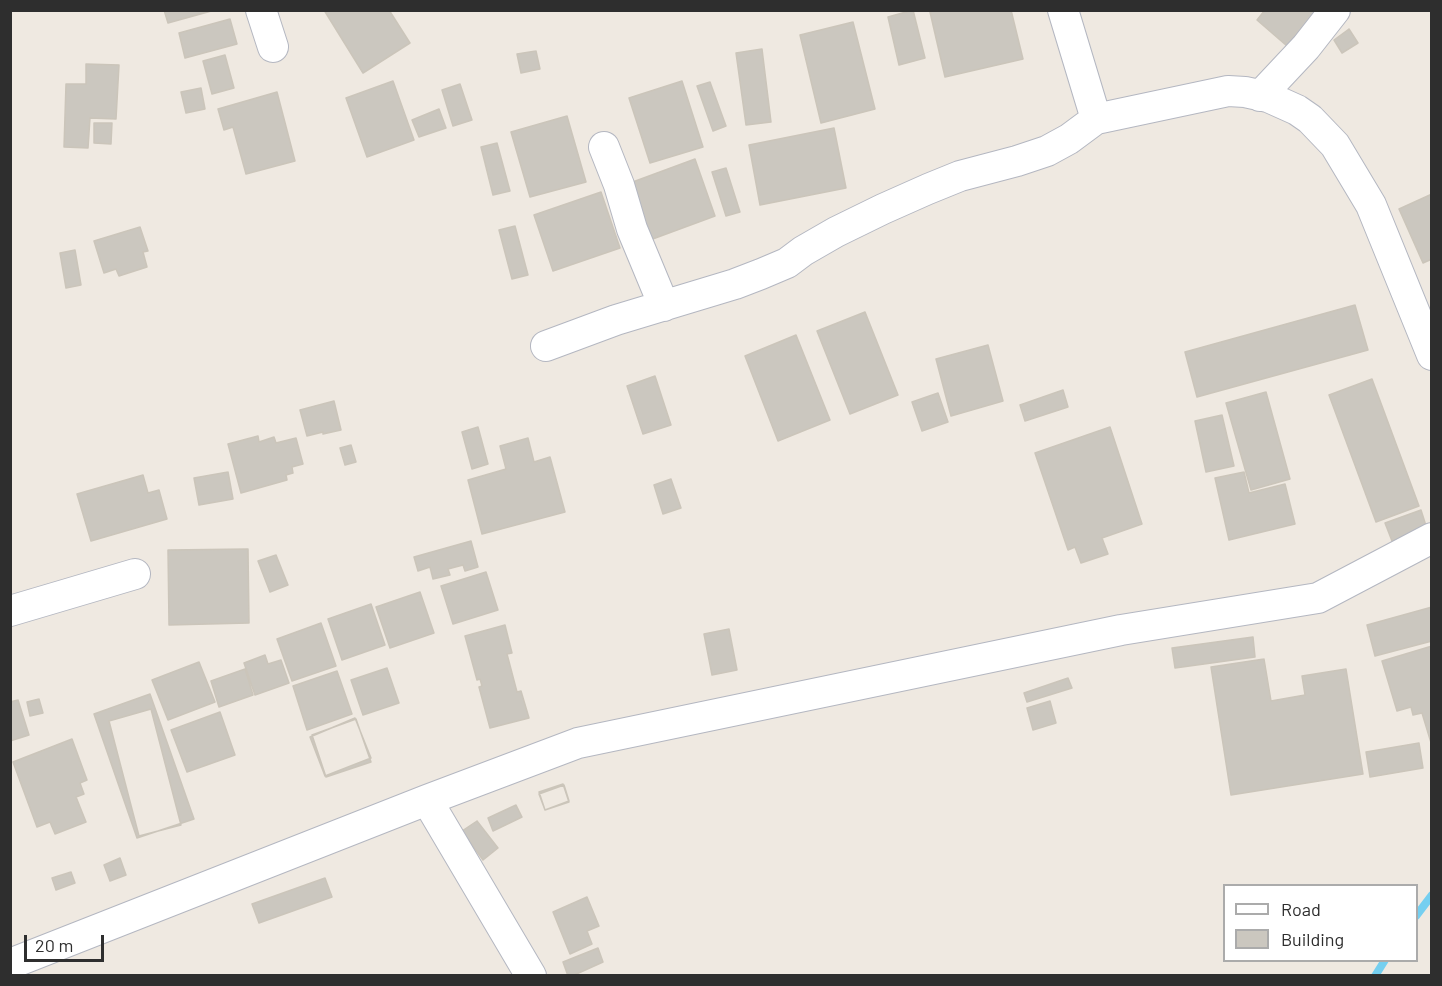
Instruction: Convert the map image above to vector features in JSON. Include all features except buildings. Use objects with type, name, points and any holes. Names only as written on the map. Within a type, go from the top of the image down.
[{"type":"street","points":[[261,10],[273,47]]},
{"type":"street","points":[[1063,10],[1096,120]]},
{"type":"street","points":[[1260,96],[1306,47],[1335,10]]},
{"type":"street","points":[[546,346],[616,320],[735,284],[787,263],[803,250],[892,205],[960,176],[1047,151],[1070,139],[1096,120],[1228,91],[1245,92],[1280,102],[1304,114],[1335,145],[1371,205],[1431,356]]},
{"type":"street","points":[[604,147],[619,185],[632,229],[664,306]]},
{"type":"street","points":[[10,964],[578,743],[1122,630],[1318,598],[1431,538]]},
{"type":"street","points":[[10,611],[135,574]]},
{"type":"street","points":[[427,800],[531,975]]},
{"type":"waterway","points":[[1418,913],[1432,895]]},
{"type":"waterway","points":[[1375,976],[1384,962]]}]
